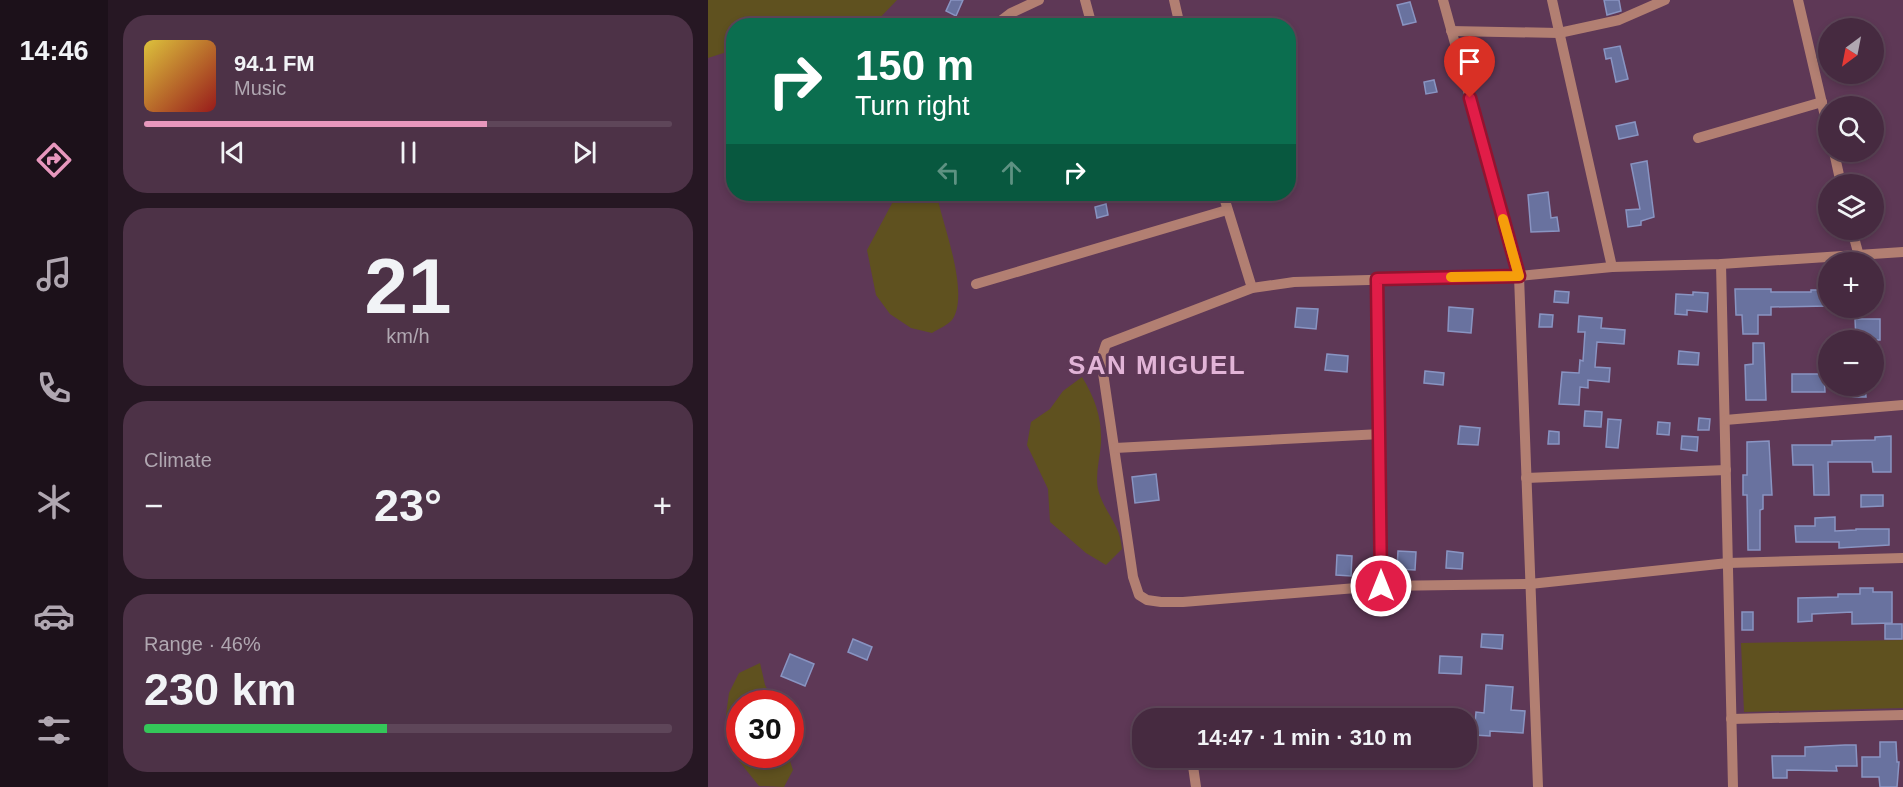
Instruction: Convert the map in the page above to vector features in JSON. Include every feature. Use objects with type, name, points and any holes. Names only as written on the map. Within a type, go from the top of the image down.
[{"type":"street","points":[[1004,18],[1039,0]]},
{"type":"street","points":[[1085,0],[1090,18]]},
{"type":"street","points":[[1174,0],[1178,18]]},
{"type":"street","points":[[1443,0],[1519,276],[1538,787]]},
{"type":"street","points":[[1552,0],[1612,267]]},
{"type":"street","points":[[1451,31],[1559,33],[1619,20],[1665,0]]},
{"type":"street","points":[[1798,0],[1821,96]]},
{"type":"street","points":[[1698,138],[1818,103]]},
{"type":"street","points":[[1225,201],[1252,288]]},
{"type":"street","points":[[976,284],[1227,210]]},
{"type":"street","points":[[1884,254],[1903,252]]},
{"type":"street","points":[[1818,258],[1612,267],[1519,276],[1294,282],[1252,288],[1106,344],[1101,359],[1131,567],[1139,595],[1147,600],[1183,602],[1381,586],[1530,584],[1728,563],[1903,558]]},
{"type":"street","points":[[1721,264],[1733,787]]},
{"type":"street","points":[[1377,279],[1381,434],[1381,586]]},
{"type":"street","points":[[1725,420],[1903,405]]},
{"type":"street","points":[[1115,448],[1381,434]]},
{"type":"street","points":[[1526,478],[1726,470]]},
{"type":"street","points":[[1731,719],[1903,715]]},
{"type":"street","points":[[1193,768],[1196,787]]},
{"type":"shaded area","points":[[708,0],[897,0],[880,18],[726,18],[726,52],[708,58]]},
{"type":"shaded area","points":[[893,201],[938,201],[957,278],[957,309],[952,320],[932,333],[911,328],[890,314],[876,295],[867,250]]},
{"type":"shaded area","points":[[1082,377],[1091,393],[1099,417],[1101,443],[1097,483],[1099,494],[1118,532],[1122,549],[1106,565],[1086,553],[1050,522],[1048,489],[1027,445],[1031,422],[1050,409],[1063,391]]},
{"type":"shaded area","points":[[1903,640],[1903,708],[1744,712],[1741,643]]},
{"type":"shaded area","points":[[760,663],[768,690],[730,690],[739,673]]},
{"type":"shaded area","points":[[745,768],[792,768],[784,787],[759,786]]},
{"type":"building","points":[[951,0],[963,0],[956,16],[946,11]]},
{"type":"building","points":[[1604,0],[1619,0],[1621,11],[1607,15]]},
{"type":"building","points":[[1410,2],[1416,22],[1403,25],[1397,5]]},
{"type":"building","points":[[1620,46],[1628,79],[1616,82],[1611,58],[1606,59],[1604,49]]},
{"type":"building","points":[[1434,80],[1437,92],[1426,94],[1424,82]]},
{"type":"building","points":[[1635,122],[1638,135],[1619,139],[1616,126]]},
{"type":"building","points":[[1647,161],[1654,217],[1641,221],[1641,225],[1628,227],[1626,210],[1640,209],[1631,164]]},
{"type":"building","points":[[1548,192],[1551,218],[1557,217],[1559,231],[1531,232],[1528,195]]},
{"type":"building","points":[[1106,204],[1108,215],[1097,218],[1095,207]]},
{"type":"building","points":[[1735,289],[1771,289],[1771,292],[1818,290],[1818,306],[1771,307],[1771,315],[1758,315],[1758,334],[1743,334],[1742,315],[1736,315]]},
{"type":"building","points":[[1555,291],[1569,292],[1568,303],[1554,302]]},
{"type":"building","points":[[1693,292],[1708,293],[1707,312],[1687,310],[1687,315],[1675,314],[1676,294],[1693,295]]},
{"type":"building","points":[[1449,307],[1473,309],[1471,333],[1448,331]]},
{"type":"building","points":[[1297,308],[1318,309],[1316,329],[1295,327]]},
{"type":"building","points":[[1540,314],[1553,315],[1552,327],[1539,327]]},
{"type":"building","points":[[1579,316],[1602,318],[1601,328],[1625,330],[1624,344],[1597,342],[1595,367],[1610,368],[1609,382],[1588,380],[1588,388],[1580,387],[1579,405],[1559,404],[1562,372],[1579,373],[1580,360],[1583,361],[1585,332],[1578,332]]},
{"type":"building","points":[[1855,319],[1880,319],[1880,330],[1856,330]]},
{"type":"building","points":[[1753,343],[1764,343],[1766,400],[1746,400],[1745,365],[1753,364]]},
{"type":"building","points":[[1679,351],[1699,353],[1698,365],[1678,364]]},
{"type":"building","points":[[1327,354],[1348,356],[1347,372],[1325,370]]},
{"type":"building","points":[[1425,371],[1444,373],[1443,385],[1424,383]]},
{"type":"building","points":[[1792,374],[1818,374],[1818,392],[1792,392]]},
{"type":"building","points":[[1585,411],[1602,412],[1601,427],[1584,426]]},
{"type":"building","points":[[1699,418],[1710,419],[1709,430],[1698,430]]},
{"type":"building","points":[[1608,419],[1621,420],[1618,448],[1606,447]]},
{"type":"building","points":[[1658,422],[1670,423],[1669,435],[1657,434]]},
{"type":"building","points":[[1460,426],[1480,428],[1478,445],[1458,444]]},
{"type":"building","points":[[1549,431],[1559,432],[1559,444],[1548,444]]},
{"type":"building","points":[[1682,436],[1698,437],[1697,451],[1681,449]]},
{"type":"building","points":[[1891,436],[1891,472],[1873,472],[1872,462],[1828,462],[1829,495],[1814,495],[1813,465],[1793,465],[1792,445],[1832,445],[1832,441],[1875,440],[1875,437]]},
{"type":"building","points":[[1769,441],[1772,495],[1763,495],[1763,509],[1760,510],[1760,550],[1748,550],[1747,495],[1743,495],[1743,475],[1747,475],[1747,442]]},
{"type":"building","points":[[1156,474],[1159,500],[1135,503],[1132,477]]},
{"type":"building","points":[[1861,495],[1883,495],[1883,506],[1861,507]]},
{"type":"building","points":[[1835,517],[1835,531],[1889,529],[1889,545],[1839,548],[1839,542],[1796,542],[1795,526],[1815,526],[1815,518]]},
{"type":"building","points":[[1398,551],[1416,552],[1415,570],[1397,569]]},
{"type":"building","points":[[1447,551],[1463,553],[1462,569],[1446,568]]},
{"type":"building","points":[[1337,555],[1352,556],[1351,576],[1336,575]]},
{"type":"building","points":[[1860,588],[1873,588],[1873,592],[1892,592],[1892,623],[1852,624],[1852,612],[1812,614],[1812,621],[1798,622],[1798,598],[1860,594]]},
{"type":"building","points":[[1742,612],[1753,612],[1753,630],[1742,630]]},
{"type":"building","points":[[1885,624],[1902,624],[1902,639],[1885,639]]},
{"type":"building","points":[[1482,634],[1503,635],[1502,649],[1481,647]]},
{"type":"building","points":[[853,639],[872,647],[867,660],[848,652]]},
{"type":"building","points":[[790,654],[814,664],[805,686],[781,676]]},
{"type":"building","points":[[1440,656],[1462,657],[1461,674],[1439,673]]},
{"type":"building","points":[[1486,685],[1513,687],[1511,710],[1525,711],[1523,733],[1490,731],[1490,736],[1477,735],[1477,712],[1484,713]]},
{"type":"building","points":[[1880,742],[1896,742],[1897,762],[1899,762],[1897,787],[1880,787],[1879,777],[1862,777],[1862,757],[1880,757]]},
{"type":"building","points":[[1856,745],[1857,766],[1836,766],[1837,771],[1787,770],[1787,778],[1773,778],[1772,756],[1805,756],[1805,747]]},
{"type":"slow traffic","points":[[1451,277],[1519,276],[1503,219]]},
{"type":"district","name":"SAN MIGUEL","points":[[1157,365]]},
{"type":"route","points":[[1381,586],[1381,434],[1377,279],[1519,276],[1470,98]]}]
